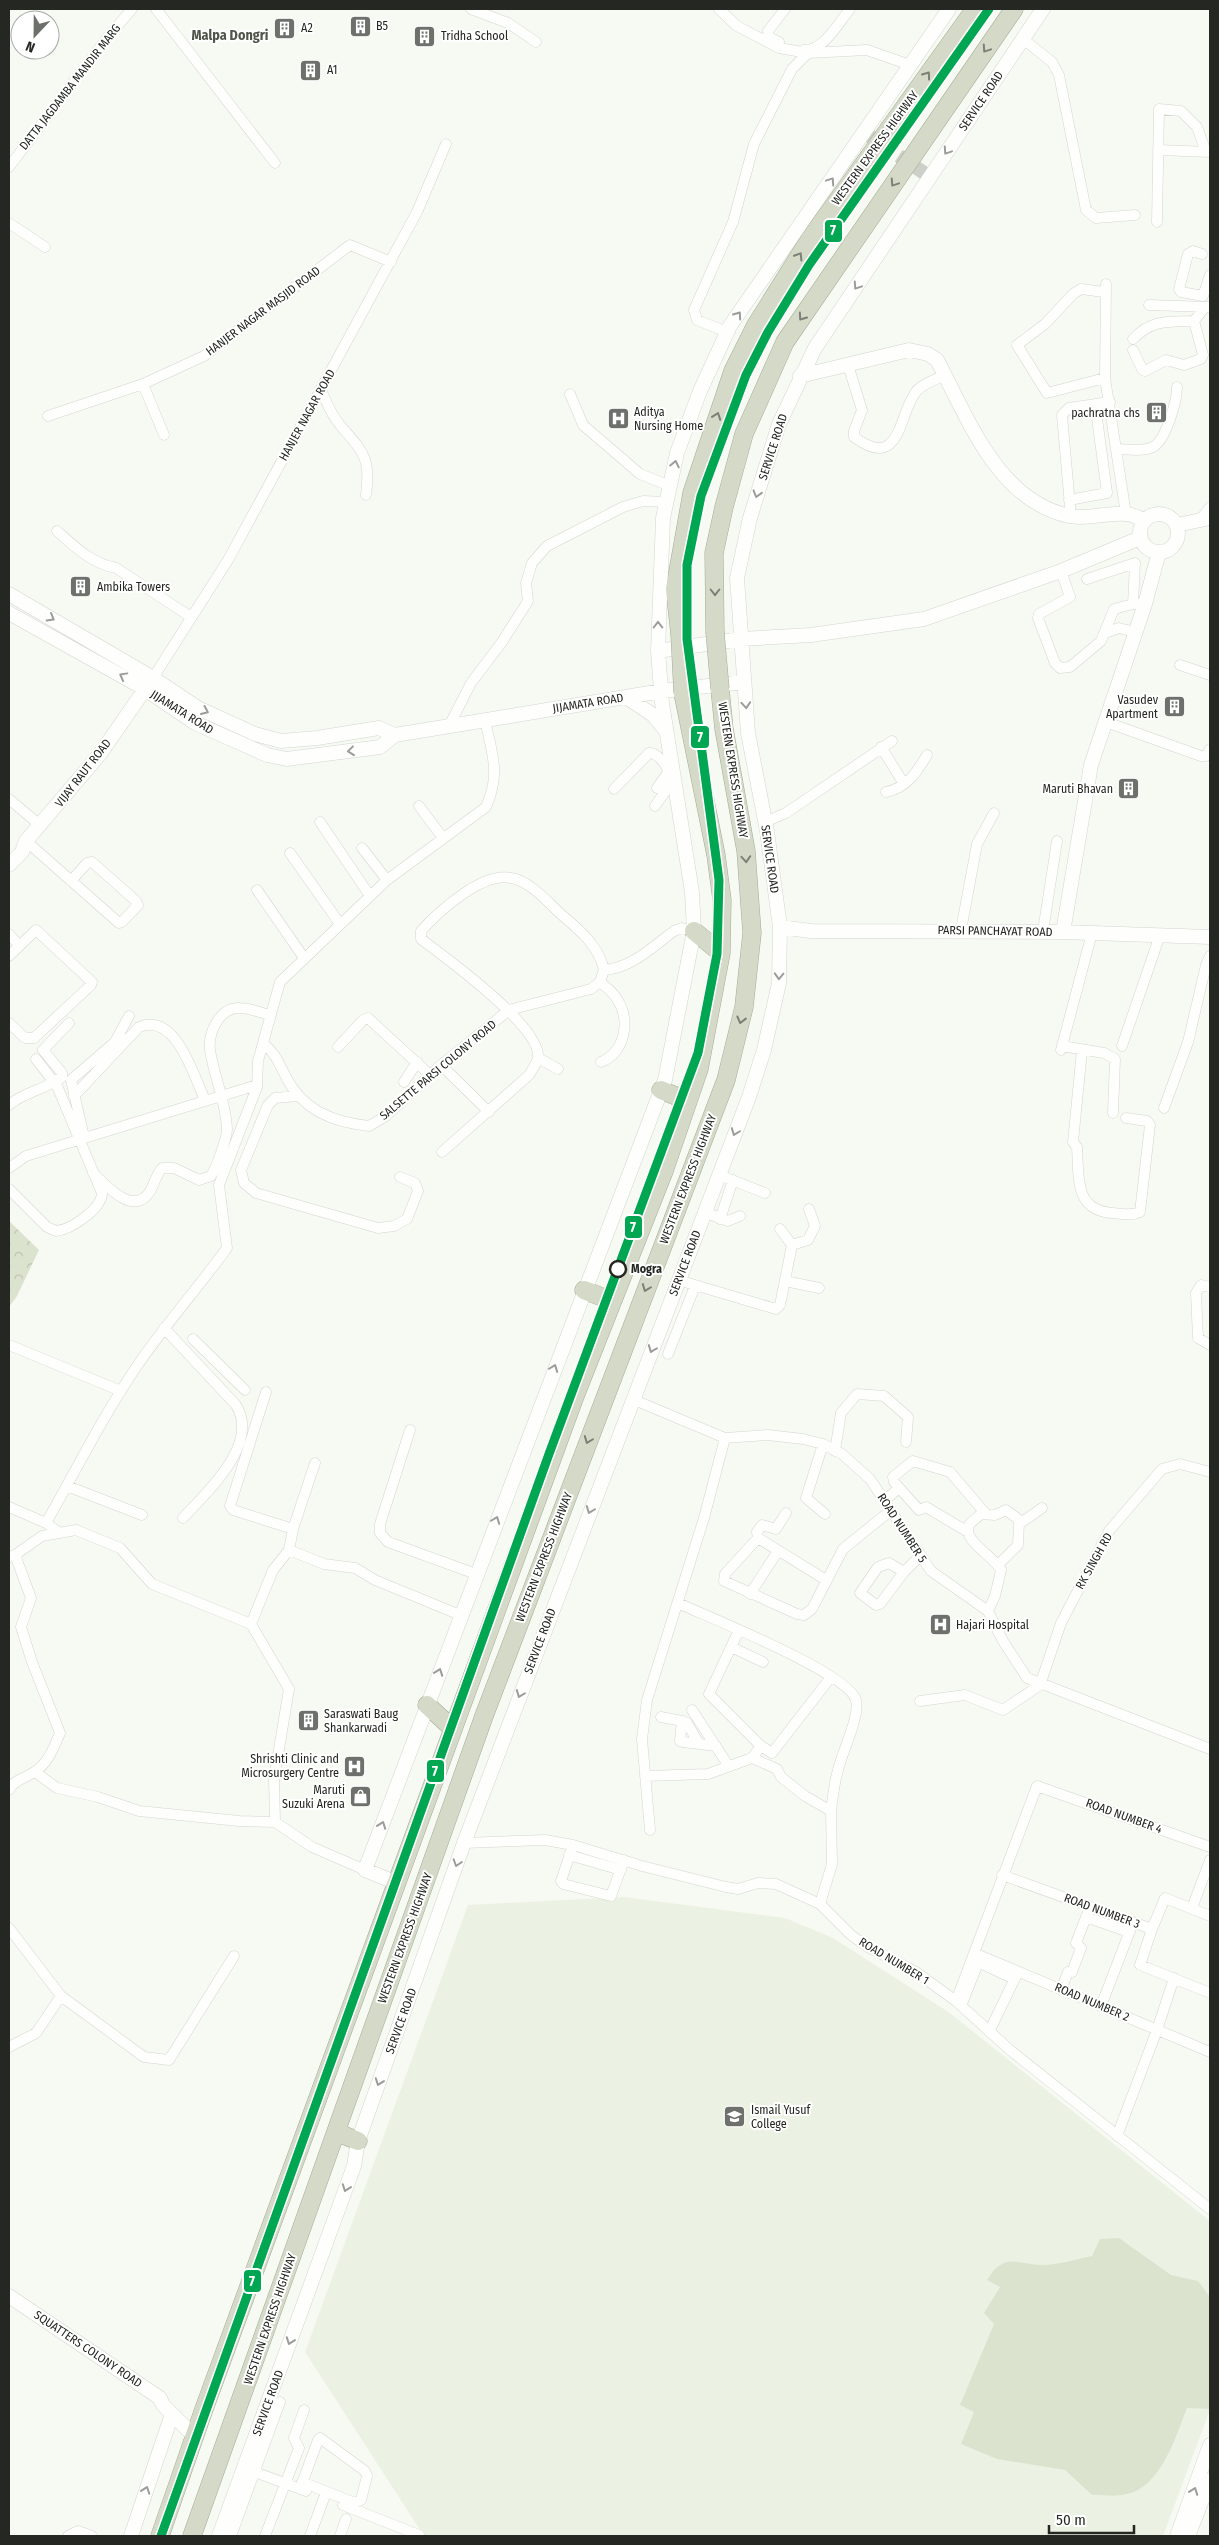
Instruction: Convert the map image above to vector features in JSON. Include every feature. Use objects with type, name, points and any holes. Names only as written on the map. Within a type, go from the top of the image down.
[{"type":"highway","name":"WESTERN EXPRESS HIGHWAY","points":[[160,2536],[194,2436],[575,1396],[664,1171],[699,1069],[721,953],[722,900],[716,855],[682,693],[680,634],[675,589],[692,493],[733,371],[756,325],[810,239],[975,9]]},
{"type":"highway","name":"WESTERN EXPRESS HIGHWAY","points":[[192,2536],[484,1716],[726,1080],[744,1007],[752,933],[746,851],[724,730],[715,632],[714,553],[724,507],[744,434],[785,342],[1014,9]]},
{"type":"highway","points":[[694,931],[721,953]]},
{"type":"highway","points":[[661,1090],[688,1101]]},
{"type":"highway","points":[[584,1290],[612,1302]]},
{"type":"highway","points":[[427,1705],[454,1729]]},
{"type":"highway","points":[[336,2132],[358,2141]]},
{"type":"street","name":"DATTA JAGDAMBA MANDIR MARG","points":[[9,167],[106,38],[132,9]]},
{"type":"street","points":[[156,9],[274,162]]},
{"type":"street","points":[[471,9],[508,23],[536,42]]},
{"type":"street","points":[[719,9],[737,26],[768,43],[792,52],[868,50],[910,65]]},
{"type":"street","points":[[785,9],[769,27],[769,37],[792,49],[808,50],[826,40],[850,9]]},
{"type":"street","points":[[365,1870],[460,1615],[661,1090],[686,980],[694,931],[692,892],[664,737],[658,651],[663,518],[677,454],[700,391],[727,332],[948,9]]},
{"type":"street","name":"SERVICE ROAD","points":[[219,2536],[249,2470],[354,2166],[358,2141],[464,1843],[719,1175],[764,1050],[779,983],[780,927],[765,822],[748,733],[737,578],[750,518],[779,424],[800,376],[815,348],[1043,9]]},
{"type":"street","points":[[1023,39],[1052,62],[1061,80],[1086,210],[1096,218],[1135,215]]},
{"type":"street","points":[[826,40],[829,52]]},
{"type":"street","points":[[727,332],[697,320],[694,310],[734,222],[754,144],[792,69],[808,53]]},
{"type":"street","points":[[1157,222],[1158,110],[1175,109],[1181,111],[1197,127],[1208,152],[1158,150]]},
{"type":"street","name":"HANJER NAGAR ROAD","points":[[149,684],[228,560],[417,212],[446,144]]},
{"type":"street","points":[[9,224],[45,247]]},
{"type":"street","name":"HANJER NAGAR MASJID ROAD","points":[[48,416],[143,384],[204,356],[350,246],[390,262]]},
{"type":"street","points":[[1202,254],[1193,251],[1186,259],[1179,289],[1186,293],[1203,296],[1210,280]]},
{"type":"street","points":[[1105,378],[1047,393],[1017,345],[1045,324],[1073,294],[1081,289],[1105,288],[1105,378],[1118,449],[1126,514]]},
{"type":"street","points":[[1185,306],[1186,293]]},
{"type":"street","points":[[1155,324],[1152,306],[1208,307]]},
{"type":"street","points":[[1194,321],[1203,355],[1201,359],[1184,365],[1166,360],[1145,371],[1142,369],[1133,345],[1146,327],[1155,324],[1194,321],[1208,307]]},
{"type":"street","points":[[800,376],[909,350],[928,354],[937,360],[978,437],[1012,486],[1049,510],[1071,517],[1126,514],[1144,520]]},
{"type":"street","points":[[848,365],[862,410],[854,431],[854,437],[874,447],[889,445],[896,439],[915,392],[922,386],[945,375]]},
{"type":"street","points":[[143,384],[164,435]]},
{"type":"street","points":[[1118,449],[1142,449],[1154,446],[1161,438],[1175,406],[1177,387]]},
{"type":"street","points":[[321,390],[338,423],[366,457],[368,479],[366,495]]},
{"type":"street","points":[[570,394],[583,425],[640,474],[670,486]]},
{"type":"street","points":[[1071,517],[1062,415],[1069,408],[1110,402]]},
{"type":"street","points":[[1069,500],[1107,493],[1096,418]]},
{"type":"street","points":[[449,726],[471,684],[502,642],[528,601],[526,583],[532,563],[547,546],[623,507],[642,501],[666,502]]},
{"type":"street","points":[[1177,525],[1205,519],[1210,507]]},
{"type":"street","points":[[1156,513],[1168,516],[1177,525],[1178,538],[1175,544],[1171,548],[1159,552],[1147,548],[1140,538],[1141,525],[1144,520],[1156,513]]},
{"type":"street","points":[[57,531],[85,556],[102,565],[116,568],[191,617]]},
{"type":"street","points":[[658,651],[741,639],[811,635],[924,619],[1061,570],[1140,538]]},
{"type":"street","points":[[1063,932],[1091,765],[1135,632],[1139,604],[1159,552]]},
{"type":"street","points":[[1082,562],[1088,578],[1135,563],[1139,604]]},
{"type":"street","points":[[1061,570],[1070,597],[1040,614],[1038,618],[1056,663],[1060,668],[1068,669],[1101,641],[1106,633],[1112,611],[1139,604]]},
{"type":"street","name":"JIJAMATA ROAD","points":[[9,594],[149,684]]},
{"type":"street","name":"JIJAMATA ROAD","points":[[9,613],[198,708],[255,734],[281,740],[316,738],[379,728],[395,735],[662,691],[744,682]]},
{"type":"street","points":[[1106,633],[1119,628],[1135,632]]},
{"type":"street","points":[[1180,665],[1210,675]]},
{"type":"street","name":"VIJAY RAUT ROAD","points":[[9,865],[22,852],[26,841],[41,826],[100,754],[149,684]]},
{"type":"street","points":[[626,697],[653,715],[664,737]]},
{"type":"street","points":[[46,1524],[100,1425],[121,1391],[164,1328],[193,1294],[227,1248],[219,1186],[257,1085],[258,1062],[280,982],[387,880],[486,807],[494,789],[496,774],[485,720]]},
{"type":"street","points":[[1106,722],[1202,756],[1206,756],[1210,749]]},
{"type":"street","points":[[765,822],[786,813],[892,741]]},
{"type":"street","points":[[881,747],[904,784]]},
{"type":"street","points":[[614,789],[649,753],[654,754],[671,772]]},
{"type":"street","points":[[886,792],[904,784],[916,774],[927,755]]},
{"type":"street","points":[[657,788],[671,772]]},
{"type":"street","points":[[655,806],[671,772]]},
{"type":"street","points":[[9,798],[41,826]]},
{"type":"street","points":[[419,806],[443,838]]},
{"type":"street","points":[[961,930],[977,844],[994,813]]},
{"type":"street","points":[[320,822],[370,896]]},
{"type":"street","points":[[9,851],[15,845],[26,841],[71,881],[119,923],[138,905],[136,901],[92,862],[88,861],[71,881]]},
{"type":"street","points":[[1043,931],[1057,841]]},
{"type":"street","points":[[362,848],[387,880]]},
{"type":"street","points":[[290,852],[340,924]]},
{"type":"street","points":[[442,1152],[529,1075],[538,1058],[535,1043],[509,1010],[419,936],[422,929],[457,898],[492,879],[511,878],[526,884],[593,944],[602,960],[604,970],[600,982],[616,996],[621,1006],[625,1023],[622,1041],[615,1053],[601,1062]]},
{"type":"street","points":[[257,890],[304,958]]},
{"type":"street","name":"PARSI PANCHAYAT ROAD","points":[[780,927],[810,931],[1043,931],[1210,937]]},
{"type":"street","points":[[604,970],[619,969],[630,963],[674,931],[682,928],[694,931]]},
{"type":"street","points":[[9,956],[36,930],[92,982],[91,986],[34,1038],[25,1038],[9,1023]]},
{"type":"street","points":[[1210,931],[1210,937]]},
{"type":"street","points":[[1092,933],[1062,1048],[1104,1054],[1115,1059],[1113,1113]]},
{"type":"street","points":[[1122,1046],[1160,935]]},
{"type":"street","points":[[1164,1108],[1188,1042],[1206,965],[1210,956]]},
{"type":"street","name":"SALSETTE PARSI COLONY ROAD","points":[[264,1044],[278,1057],[284,1075],[297,1096],[314,1111],[335,1120],[369,1126],[386,1116],[441,1065],[509,1010],[591,989],[600,982]]},
{"type":"street","points":[[93,1173],[122,1198],[135,1202],[148,1194],[162,1168],[174,1168],[199,1180],[207,1179],[214,1172],[227,1131],[222,1096],[210,1049],[212,1032],[225,1013],[240,1008],[270,1016]]},
{"type":"street","points":[[81,1138],[72,1078],[115,1042],[129,1016]]},
{"type":"street","points":[[338,1047],[363,1020],[368,1018],[430,1075]]},
{"type":"street","points":[[9,1105],[22,1095],[55,1082],[63,1074],[44,1055],[43,1049],[69,1023]]},
{"type":"street","points":[[74,1096],[140,1027],[148,1024],[166,1029],[176,1038],[204,1100]]},
{"type":"street","points":[[1082,1050],[1073,1142],[1077,1147],[1080,1190],[1085,1201],[1104,1213],[1134,1215],[1140,1212],[1150,1125],[1147,1121],[1126,1118]]},
{"type":"street","points":[[538,1058],[558,1069]]},
{"type":"street","points":[[9,1189],[47,1227],[59,1231],[95,1210],[99,1205],[102,1193],[81,1138],[55,1082],[36,1059]]},
{"type":"street","points":[[404,1082],[417,1062]]},
{"type":"street","points":[[441,1065],[488,1112]]},
{"type":"street","points":[[9,1168],[26,1156],[257,1085]]},
{"type":"street","points":[[297,1096],[275,1098],[268,1105],[241,1170],[244,1184],[256,1193],[378,1228],[394,1226],[407,1219],[418,1187],[415,1183],[400,1177]]},
{"type":"street","points":[[719,1175],[765,1192]]},
{"type":"street","points":[[720,1219],[733,1180]]},
{"type":"street","points":[[792,1245],[808,1240],[815,1226],[809,1209]]},
{"type":"street","points":[[704,1212],[728,1221],[740,1216]]},
{"type":"street","points":[[678,1280],[776,1309],[780,1305],[792,1245],[780,1228]]},
{"type":"street","points":[[785,1281],[819,1288]]},
{"type":"street","points":[[1210,1287],[1201,1285],[1196,1293],[1198,1338],[1210,1345]]},
{"type":"street","points":[[668,1354],[694,1286]]},
{"type":"street","points":[[164,1328],[210,1376],[241,1413],[241,1434],[229,1465],[183,1518]]},
{"type":"street","points":[[193,1339],[245,1390]]},
{"type":"street","points":[[9,1346],[121,1391]]},
{"type":"street","points":[[210,1376],[220,1365]]},
{"type":"street","points":[[266,1392],[230,1506],[232,1510],[293,1529]]},
{"type":"street","points":[[835,1451],[841,1414],[857,1394],[884,1396],[908,1417],[906,1442]]},
{"type":"street","name":"ROAD NUMBER 5","points":[[632,1399],[725,1438],[768,1435],[803,1439],[823,1444],[835,1451],[859,1467],[870,1478],[919,1557],[931,1571],[988,1611],[1003,1640],[1027,1678],[1040,1685],[1210,1749]]},
{"type":"street","points":[[410,1430],[379,1528],[380,1533],[388,1542],[476,1574]]},
{"type":"street","points":[[650,1830],[642,1739],[647,1700],[704,1518],[725,1438]]},
{"type":"street","points":[[823,1444],[806,1498],[825,1514]]},
{"type":"street","points":[[968,1532],[926,1506],[919,1510],[899,1488],[893,1480],[894,1477],[911,1461],[917,1461],[950,1472],[985,1513],[995,1515],[1006,1510],[1012,1513],[1019,1522],[1018,1545],[998,1565]]},
{"type":"street","points":[[251,1624],[267,1582],[290,1550],[293,1529],[315,1463]]},
{"type":"street","name":"RK SINGH RD","points":[[1040,1685],[1061,1623],[1109,1531],[1162,1470],[1180,1464],[1210,1472]]},
{"type":"street","points":[[67,1486],[142,1515]]},
{"type":"street","points":[[884,1501],[899,1488]]},
{"type":"street","points":[[9,1507],[46,1524],[60,1533]]},
{"type":"street","points":[[1019,1522],[1026,1521],[1042,1508]]},
{"type":"street","points":[[758,1538],[723,1578],[729,1584],[750,1594],[804,1615],[812,1609],[846,1545],[890,1511]]},
{"type":"street","points":[[786,1513],[776,1530],[762,1525],[757,1532],[758,1538],[826,1580]]},
{"type":"street","points":[[985,1513],[970,1524],[968,1532],[971,1540],[998,1565],[1001,1575],[988,1611]]},
{"type":"street","points":[[9,1797],[11,1785],[35,1772],[51,1754],[60,1733],[32,1662],[21,1627],[31,1598],[12,1556],[42,1536],[76,1530],[120,1548],[152,1584],[251,1624],[289,1689],[274,1779],[275,1822]]},
{"type":"street","points":[[290,1550],[324,1564],[355,1568],[375,1580],[460,1615]]},
{"type":"street","points":[[750,1594],[778,1551]]},
{"type":"street","points":[[904,1572],[919,1557]]},
{"type":"street","points":[[678,1603],[794,1655],[851,1691],[856,1701],[856,1713],[837,1772],[832,1811],[832,1864],[820,1904]]},
{"type":"street","points":[[739,1630],[710,1689],[710,1696],[761,1746],[772,1753],[831,1677]]},
{"type":"street","points":[[731,1647],[763,1662]]},
{"type":"street","points":[[920,1701],[965,1695],[1003,1710],[1040,1685]]},
{"type":"street","points":[[692,1710],[728,1765]]},
{"type":"street","points":[[661,1717],[687,1723],[699,1744]]},
{"type":"street","points":[[682,1722],[680,1741],[716,1746]]},
{"type":"street","points":[[645,1776],[708,1774],[728,1765],[752,1758],[761,1746]]},
{"type":"street","points":[[752,1758],[777,1768],[782,1777],[805,1796],[832,1811]]},
{"type":"street","points":[[35,1772],[57,1788],[98,1797],[139,1811],[239,1821],[275,1822],[312,1847],[397,1883]]},
{"type":"street","name":"ROAD NUMBER 4","points":[[1002,1876],[1037,1786],[1210,1847]]},
{"type":"street","name":"ROAD NUMBER 1","points":[[464,1843],[545,1840],[573,1844],[622,1865],[726,1887],[738,1889],[758,1882],[776,1884],[820,1904],[862,1943],[916,1972],[958,2004],[989,2032],[1210,2209]]},
{"type":"street","points":[[569,1855],[622,1865],[614,1893],[609,1897],[561,1882],[569,1855],[573,1844]]},
{"type":"street","points":[[1192,1908],[1210,1860]]},
{"type":"street","points":[[958,2004],[978,1957],[1002,1876]]},
{"type":"street","name":"ROAD NUMBER 3","points":[[1002,1876],[1131,1928],[1152,1930],[1140,1965],[1210,1993]]},
{"type":"street","points":[[1152,1930],[1165,1898],[1210,1916]]},
{"type":"street","points":[[1062,1987],[1068,1972],[1072,1972],[1081,1948],[1076,1943],[1088,1912]]},
{"type":"street","points":[[9,1928],[61,1996],[144,2057],[170,2060],[234,1956]]},
{"type":"street","points":[[1102,2003],[1131,1928]]},
{"type":"street","name":"ROAD NUMBER 2","points":[[978,1957],[1016,1975],[1062,1987],[1102,2003],[1157,2030],[1210,2052]]},
{"type":"street","points":[[989,2032],[1016,1975]]},
{"type":"street","points":[[1117,2136],[1157,2030],[1174,1978]]},
{"type":"street","points":[[9,2047],[36,2033],[61,1996]]},
{"type":"street","name":"SQUATTERS COLONY ROAD","points":[[9,2296],[160,2398],[168,2410],[194,2436]]},
{"type":"street","points":[[230,2536],[249,2470],[280,2402]]},
{"type":"street","points":[[131,2536],[168,2410]]},
{"type":"street","points":[[265,2536],[299,2448],[294,2438],[304,2410]]},
{"type":"street","points":[[322,2438],[367,2474],[361,2500],[352,2505],[324,2498],[301,2485],[318,2440],[322,2438]]},
{"type":"street","points":[[1177,2536],[1210,2445]]},
{"type":"street","points":[[249,2470],[286,2483],[301,2485],[419,2535]]},
{"type":"street","points":[[1188,2536],[1210,2482]]},
{"type":"street","points":[[310,2536],[324,2498]]},
{"type":"street","points":[[340,2536],[346,2519]]},
{"type":"street","points":[[68,2536],[78,2531],[92,2536]]},
{"type":"shaded area","name":"Ismail Yusuf College","points":[[624,1897],[785,1918],[833,1938],[950,2013],[1210,2221],[1210,2410],[1163,2536],[424,2536],[305,2352],[468,1905]]},
{"type":"green space","points":[[9,1221],[39,1250],[17,1296],[9,1307]]},
{"type":"green space","points":[[1119,2238],[1171,2275],[1198,2281],[1210,2297],[1210,2409],[1187,2408],[1172,2446],[1158,2471],[1149,2482],[1139,2489],[1123,2495],[1092,2495],[1065,2470],[997,2459],[961,2444],[974,2412],[960,2405],[994,2324],[984,2313],[1000,2287],[987,2280],[993,2271],[1005,2263],[1011,2262],[1048,2265],[1092,2256],[1100,2239]]},
{"type":"tunnel","points":[[864,132],[930,177]]},
{"type":"transit line","name":"7","points":[[161,2536],[549,1454],[698,1053],[717,954],[719,880],[687,639],[687,565],[701,496],[746,375],[768,332],[809,265],[989,9]]},
{"type":"place","name":"B5","points":[[360,26]]},
{"type":"place","name":"A2","points":[[285,28]]},
{"type":"place","name":"Tridha School","points":[[425,36]]},
{"type":"place","name":"A1","points":[[311,70]]},
{"type":"place","name":"pachratna chs","points":[[1156,413]]},
{"type":"place","name":"Aditya Nursing Home","points":[[618,419]]},
{"type":"place","name":"Ambika Towers","points":[[81,587]]},
{"type":"place","name":"Vasudev Apartment","points":[[1174,707]]},
{"type":"place","name":"Maruti Bhavan","points":[[1129,789]]},
{"type":"place","name":"Mogra","points":[[618,1269]]},
{"type":"place","name":"Hajari Hospital","points":[[940,1625]]},
{"type":"place","name":"Saraswati Baug Shankarwadi","points":[[308,1721]]},
{"type":"place","name":"Shrishti Clinic and Microsurgery Centre","points":[[355,1766]]},
{"type":"place","name":"Maruti Suzuki Arena","points":[[361,1797]]},
{"type":"place","name":"Ismail Yusuf College","points":[[735,2117]]},
{"type":"district","name":"Malpa Dongri","points":[[230,35]]}]
